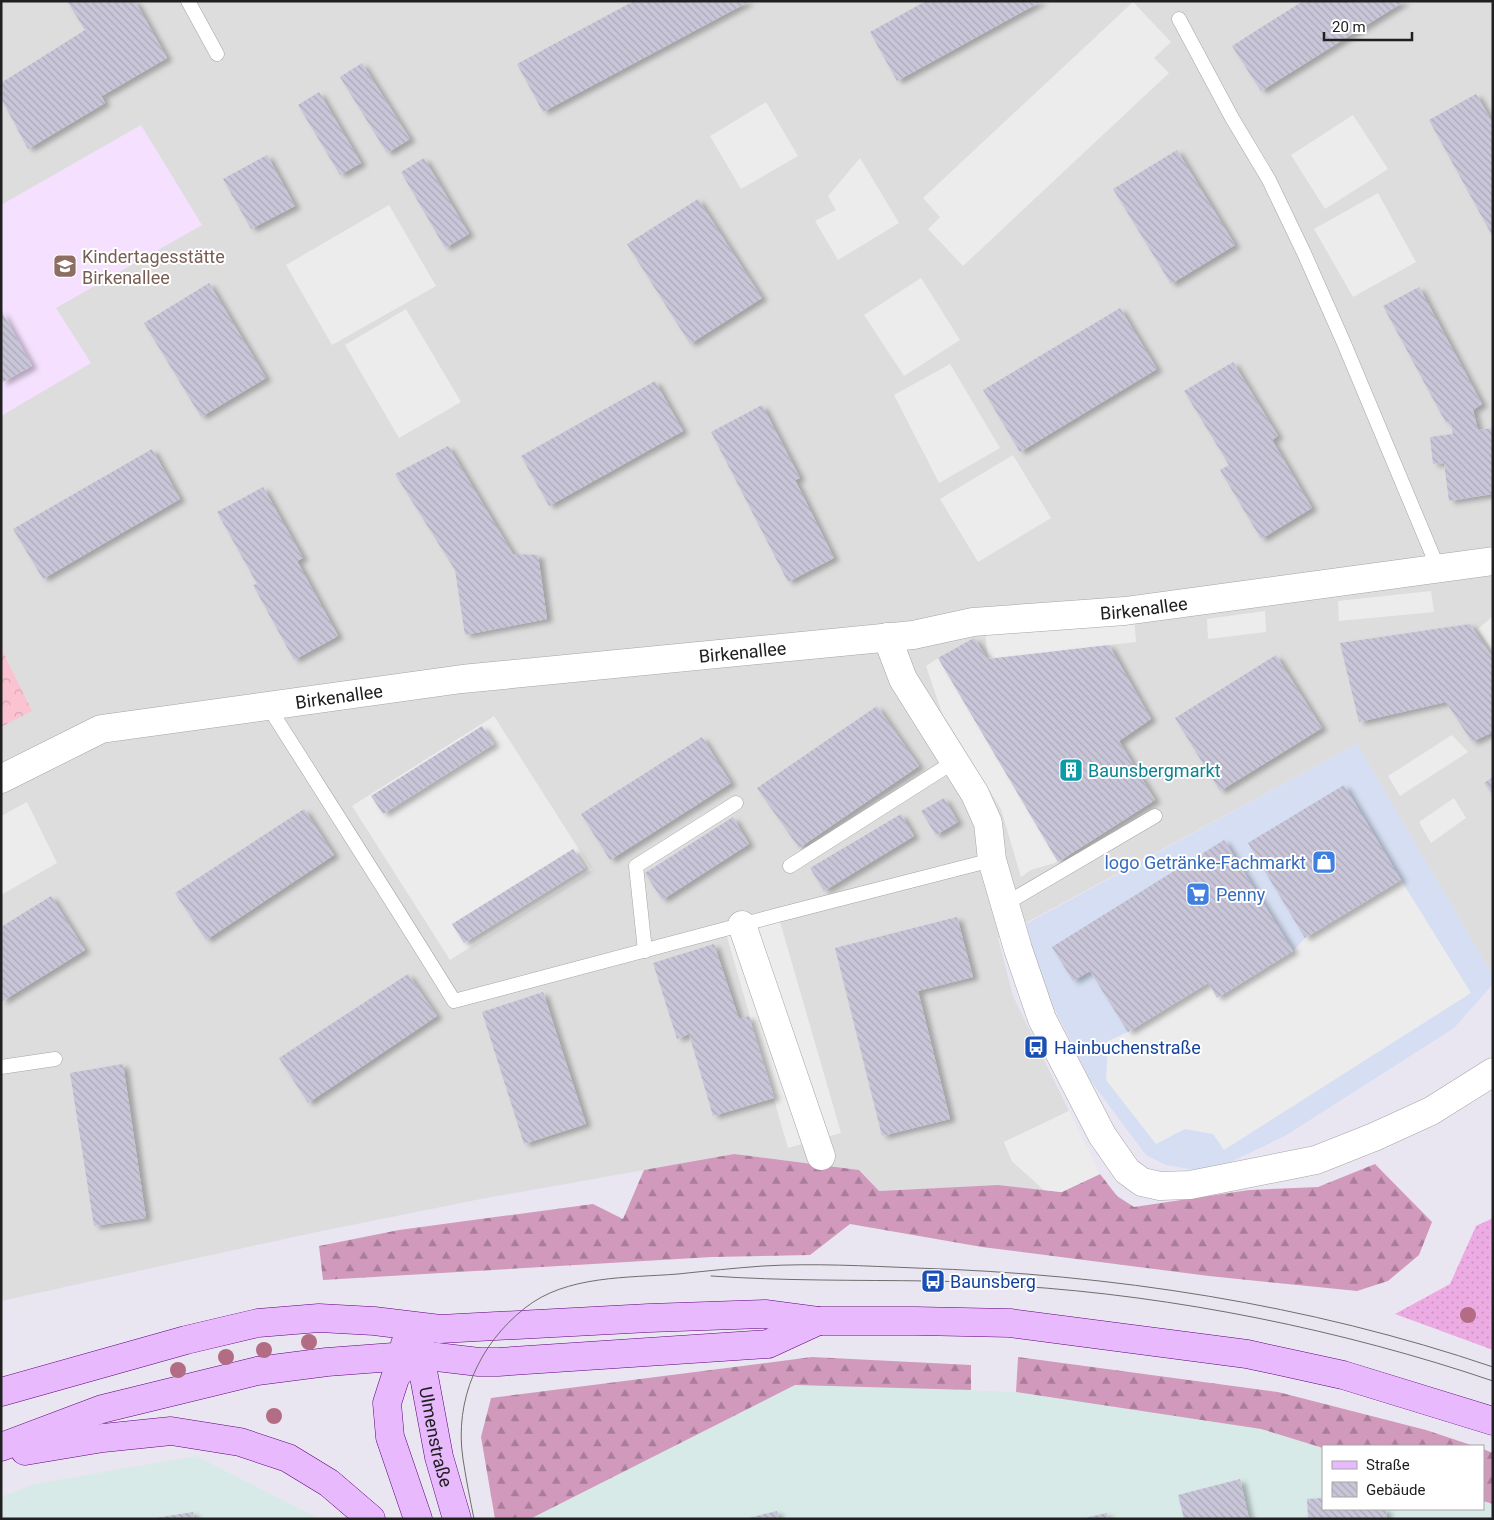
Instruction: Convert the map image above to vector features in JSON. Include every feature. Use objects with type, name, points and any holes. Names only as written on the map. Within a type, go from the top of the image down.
[{"type":"main road","points":[[1,1392],[177,1343],[258,1323],[319,1318],[374,1321],[440,1329],[765,1314],[818,1321],[916,1320],[1010,1322],[1247,1354],[1343,1375],[1493,1421]]},
{"type":"main road","points":[[374,1321],[420,1355]]},
{"type":"main road","points":[[1,1447],[102,1410],[257,1371],[327,1362],[420,1355],[479,1362],[498,1362],[768,1344],[818,1321]]},
{"type":"main road","name":"Ulmenstraße","points":[[418,1519],[390,1437],[387,1403],[396,1375],[420,1355],[440,1329]]},
{"type":"main road","name":"Ulmenstraße","points":[[420,1355],[439,1457],[457,1519]]},
{"type":"main road","points":[[1,1455],[103,1438],[171,1431],[240,1442],[288,1458],[329,1483],[372,1519]]},
{"type":"street","name":"Birkenallee","points":[[1,779],[101,729],[462,679],[913,635],[973,622],[1125,610],[1493,561]]},
{"type":"street","points":[[887,637],[903,679],[974,794],[988,822],[992,860],[1018,949],[1042,1019],[1102,1135],[1127,1171],[1142,1182],[1160,1186],[1190,1185],[1316,1160],[1374,1137],[1431,1111],[1493,1072]]},
{"type":"street","points":[[742,925],[821,1156]]},
{"type":"lane","points":[[188,1],[217,54]]},
{"type":"lane","points":[[1179,19],[1234,122],[1269,180],[1304,253],[1438,568]]},
{"type":"lane","points":[[268,706],[454,1001],[992,860]]},
{"type":"lane","points":[[790,866],[954,762]]},
{"type":"lane","points":[[646,951],[636,866],[736,803]]},
{"type":"lane","points":[[1005,904],[1155,816]]},
{"type":"lane","points":[[1,1067],[55,1060]]},
{"type":"shaded area","points":[[1,1],[1493,1],[1493,976],[1357,744],[998,938],[1013,996],[1069,1111],[1004,1143],[1012,1161],[1044,1190],[998,1185],[879,1191],[859,1170],[734,1154],[481,1199],[312,1233],[1,1301]]},
{"type":"shaded area","points":[[1133,2],[1171,42],[1154,58],[1169,73],[963,266],[928,229],[940,217],[923,198]]},
{"type":"shaded area","points":[[766,102],[798,156],[741,189],[710,136]]},
{"type":"shaded area","points":[[1353,115],[1388,169],[1325,209],[1291,155]]},
{"type":"shaded area","name":"Kindertagesstätte Birkenallee","points":[[141,125],[202,225],[56,308],[91,363],[1,416],[1,205]]},
{"type":"shaded area","points":[[860,158],[899,223],[838,260],[815,221],[836,210],[828,196]]},
{"type":"shaded area","points":[[1378,193],[1416,262],[1353,297],[1314,229]]},
{"type":"shaded area","points":[[389,205],[436,286],[332,345],[286,265]]},
{"type":"shaded area","points":[[921,278],[960,340],[904,376],[864,315]]},
{"type":"shaded area","points":[[406,309],[461,402],[399,438],[345,345]]},
{"type":"shaded area","points":[[950,364],[1000,448],[939,483],[894,395]]},
{"type":"shaded area","points":[[1013,455],[1051,518],[978,562],[940,499]]},
{"type":"shaded area","points":[[1431,591],[1434,612],[1339,621],[1338,601]]},
{"type":"shaded area","points":[[1265,611],[1266,632],[1208,639],[1207,619]]},
{"type":"shaded area","points":[[1493,616],[1493,651],[1478,629]]},
{"type":"shaded area","points":[[1134,618],[1136,642],[988,659],[985,631]]},
{"type":"shaded area","points":[[938,658],[1058,862],[1031,870],[1021,877],[1001,809],[942,713],[926,666]]},
{"type":"shaded area","points":[[494,716],[592,870],[450,960],[352,806]]},
{"type":"shaded area","points":[[1452,735],[1468,752],[1400,796],[1388,776]]},
{"type":"shaded area","points":[[1357,744],[1493,976],[1493,984],[1454,1028],[1285,1136],[1226,1164],[1196,1170],[1166,1165],[1146,1155],[1090,1080],[1042,984],[1026,924]]},
{"type":"shaded area","points":[[1454,798],[1466,818],[1431,843],[1419,822]]},
{"type":"shaded area","points":[[27,802],[57,863],[1,895],[1,816]]},
{"type":"shaded area","points":[[1401,880],[1471,993],[1224,1150],[1213,1134],[1185,1129],[1156,1144],[1106,1080],[1108,1041],[1128,1032],[1208,983],[1218,997],[1293,951],[1305,938]]},
{"type":"shaded area","points":[[778,915],[841,1133],[788,1148],[725,930]]},
{"type":"shaded area","points":[[1069,1111],[1100,1174],[1062,1192],[1044,1190],[1012,1161],[1004,1142]]},
{"type":"shaded area","points":[[1493,1218],[1493,1350],[1395,1314],[1450,1284],[1476,1226]]},
{"type":"shaded area","points":[[795,1384],[1016,1392],[1261,1429],[1322,1448],[1322,1510],[1484,1510],[1484,1501],[1493,1504],[1493,1519],[530,1519]]},
{"type":"shaded area","points":[[196,1456],[320,1519],[1,1519],[1,1497],[34,1484]]},
{"type":"green space","points":[[1,648],[32,711],[1,727]]},
{"type":"green space","points":[[734,1154],[859,1170],[879,1191],[998,1185],[1061,1192],[1100,1174],[1117,1196],[1134,1207],[1249,1190],[1318,1187],[1375,1164],[1432,1222],[1419,1255],[1388,1281],[1357,1291],[1209,1276],[982,1247],[850,1224],[810,1255],[712,1257],[323,1280],[319,1246],[399,1230],[593,1204],[623,1219],[644,1170]]},
{"type":"green space","points":[[812,1357],[971,1365],[971,1390],[795,1385],[530,1519],[495,1519],[481,1437],[491,1398]]},
{"type":"green space","points":[[1018,1357],[1278,1392],[1426,1430],[1471,1445],[1322,1445],[1322,1448],[1261,1429],[1016,1392]]},
{"type":"green space","points":[[1484,1449],[1493,1453],[1493,1504],[1484,1501]]},
{"type":"building","points":[[67,1],[135,1],[167,58],[102,96],[96,86],[105,103],[28,149],[1,98],[1,83],[85,30]]},
{"type":"building","points":[[634,1],[750,1],[543,112],[517,64]]},
{"type":"building","points":[[926,1],[1042,1],[897,81],[870,32]]},
{"type":"building","points":[[1303,1],[1405,1],[1261,91],[1232,46]]},
{"type":"building","points":[[362,63],[410,139],[387,153],[340,77]]},
{"type":"building","points":[[319,92],[361,163],[340,175],[298,105]]},
{"type":"building","points":[[1476,94],[1493,123],[1493,237],[1429,120]]},
{"type":"building","points":[[1177,150],[1235,245],[1171,284],[1113,189]]},
{"type":"building","points":[[267,155],[295,206],[251,229],[223,179]]},
{"type":"building","points":[[424,158],[469,234],[445,248],[401,172]]},
{"type":"building","points":[[698,199],[762,298],[690,344],[627,244]]},
{"type":"building","points":[[209,283],[266,378],[201,417],[144,323]]},
{"type":"building","points":[[1419,287],[1482,404],[1473,410],[1478,430],[1493,428],[1493,494],[1449,501],[1444,463],[1433,464],[1430,437],[1453,434],[1450,421],[1446,423],[1383,306]]},
{"type":"building","points":[[1120,308],[1157,369],[1020,452],[983,390]]},
{"type":"building","points":[[1,310],[32,366],[1,383]]},
{"type":"building","points":[[1233,362],[1278,436],[1272,440],[1312,508],[1261,539],[1220,470],[1229,465],[1184,391]]},
{"type":"building","points":[[655,381],[683,431],[549,506],[521,456]]},
{"type":"building","points":[[762,405],[800,478],[795,480],[834,558],[788,582],[711,432]]},
{"type":"building","points":[[448,446],[513,554],[538,555],[547,619],[465,635],[455,570],[395,474]]},
{"type":"building","points":[[152,449],[180,499],[43,579],[13,529]]},
{"type":"building","points":[[263,487],[303,558],[297,561],[338,636],[294,660],[253,585],[257,584],[217,512]]},
{"type":"building","points":[[1470,624],[1493,658],[1493,732],[1472,742],[1446,702],[1359,722],[1340,643]]},
{"type":"building","name":"Baunsbergmarkt","points":[[974,638],[988,659],[1109,645],[1151,719],[1119,741],[1155,800],[1058,862],[938,658]]},
{"type":"building","points":[[1276,655],[1322,728],[1220,791],[1175,718]]},
{"type":"building","points":[[877,706],[919,766],[799,848],[757,788]]},
{"type":"building","points":[[482,726],[494,744],[383,814],[371,796]]},
{"type":"building","points":[[702,737],[731,783],[610,860],[581,814]]},
{"type":"building","points":[[1493,777],[1493,795],[1484,783]]},
{"type":"building","name":"logo Getränke-Fachmarkt","points":[[1344,785],[1401,880],[1305,938],[1248,843]]},
{"type":"building","points":[[944,798],[958,822],[936,835],[921,811]]},
{"type":"building","points":[[304,809],[334,855],[206,940],[175,893]]},
{"type":"building","points":[[901,814],[914,836],[824,891],[810,868]]},
{"type":"building","points":[[733,817],[749,844],[662,900],[645,873]]},
{"type":"building","name":"Penny","points":[[1224,840],[1293,951],[1217,998],[1208,983],[1128,1032],[1090,971],[1073,981],[1052,947]]},
{"type":"building","points":[[573,849],[585,868],[464,943],[452,924]]},
{"type":"building","points":[[51,896],[85,950],[1,1002],[1,927]]},
{"type":"building","points":[[957,917],[973,977],[918,991],[950,1119],[882,1136],[835,948]]},
{"type":"building","points":[[714,944],[739,1019],[749,1016],[774,1098],[713,1116],[689,1034],[677,1039],[653,963]]},
{"type":"building","points":[[408,974],[437,1016],[308,1103],[279,1058]]},
{"type":"building","points":[[543,992],[586,1124],[524,1144],[482,1012]]},
{"type":"building","points":[[123,1064],[146,1218],[94,1226],[70,1073]]},
{"type":"building","points":[[1240,1479],[1249,1519],[1184,1519],[1178,1495]]},
{"type":"building","points":[[1322,1498],[1322,1510],[1386,1510],[1387,1519],[1308,1519],[1307,1499]]},
{"type":"building","points":[[777,1511],[779,1519],[748,1519],[748,1518]]},
{"type":"building","points":[[193,1512],[194,1519],[156,1519],[156,1518]]},
{"type":"building","points":[[1107,1513],[1108,1519],[1085,1519],[1085,1518]]},
{"type":"tram line","points":[[474,1519],[464,1466],[461,1437],[462,1416],[473,1375],[495,1338],[525,1308],[541,1297],[559,1289],[598,1280],[782,1265],[989,1271],[1062,1277],[1135,1285],[1281,1310],[1423,1345],[1493,1367]]},
{"type":"tram line","points":[[711,1276],[793,1280],[963,1282],[1137,1298],[1258,1318],[1318,1331],[1378,1346],[1493,1381]]},
{"type":"place","name":"Kindertagesstätte Birkenallee","points":[[65,266]]},
{"type":"place","name":"Baunsbergmarkt","points":[[1071,770]]},
{"type":"place","name":"logo Getränke-Fachmarkt","points":[[1324,862]]},
{"type":"place","name":"Penny","points":[[1198,894]]},
{"type":"place","name":"Hainbuchenstraße","points":[[1036,1047]]},
{"type":"place","name":"Baunsberg","points":[[933,1281]]}]
